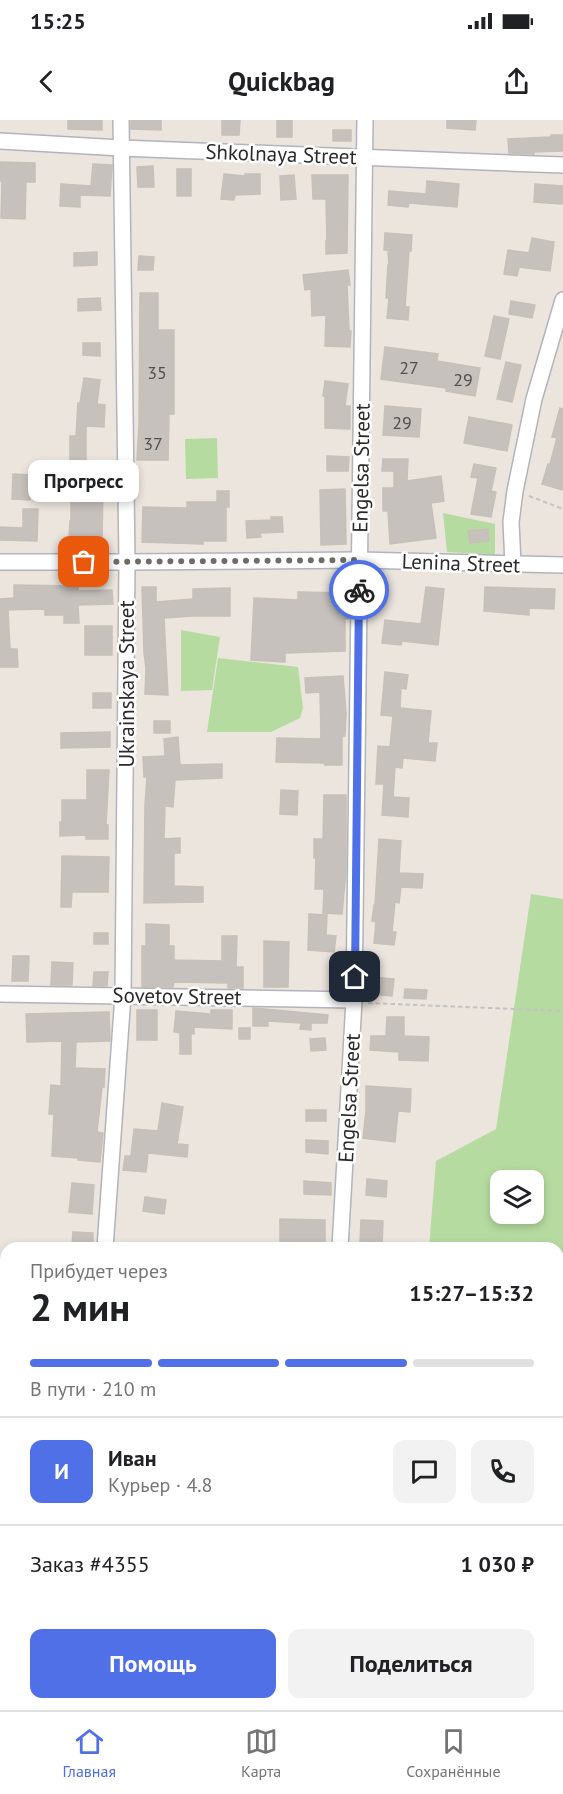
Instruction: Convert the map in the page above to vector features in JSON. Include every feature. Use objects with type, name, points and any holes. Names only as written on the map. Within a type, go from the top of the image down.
[{"type":"street","name":"Ukrainskaya Street","points":[[105,1242],[123,995],[127,562],[121,120]]},
{"type":"street","name":"Engelsa Street","points":[[340,1242],[354,1000],[365,120]]},
{"type":"street","name":"Shkolnaya Street","points":[[0,141],[121,148],[563,165]]},
{"type":"street","points":[[513,564],[511,522],[515,491],[534,399],[563,300]]},
{"type":"street","name":"Lenina Street","points":[[0,562],[360,560],[563,566]]},
{"type":"street","name":"Sovetov Street","points":[[0,994],[354,1000]]},
{"type":"path","points":[[515,491],[563,509]]},
{"type":"path","points":[[354,1000],[563,1011]]},
{"type":"green space","points":[[217,438],[218,478],[186,479],[185,439]]},
{"type":"green space","points":[[443,513],[495,524],[495,555],[447,552]]},
{"type":"green space","points":[[181,630],[220,637],[212,690],[181,691]]},
{"type":"green space","points":[[218,658],[298,667],[303,708],[300,718],[271,732],[207,732]]},
{"type":"green space","points":[[531,894],[563,899],[563,1242],[429,1242],[436,1161],[496,1129]]},
{"type":"building","points":[[68,120],[102,120],[102,130],[68,129]]},
{"type":"building","points":[[131,120],[161,120],[161,130],[131,129]]},
{"type":"building","points":[[222,120],[240,120],[239,135],[222,135]]},
{"type":"building","points":[[277,120],[292,120],[292,137],[277,137]]},
{"type":"building","points":[[447,120],[476,120],[475,130],[447,128]]},
{"type":"building","points":[[333,130],[351,130],[351,141],[333,141]]},
{"type":"building","points":[[551,135],[563,135],[563,151],[534,152],[534,154],[509,153],[508,139],[551,137]]},
{"type":"building","points":[[0,162],[35,163],[35,182],[26,182],[25,219],[1,218]]},
{"type":"building","points":[[93,164],[112,165],[110,196],[80,195],[80,207],[60,206],[61,184],[91,186]]},
{"type":"building","points":[[153,166],[154,187],[138,187],[137,167]]},
{"type":"building","points":[[177,169],[191,169],[191,196],[177,196]]},
{"type":"building","points":[[224,174],[245,176],[245,174],[260,174],[260,194],[235,195],[234,200],[221,199]]},
{"type":"building","points":[[294,175],[296,199],[281,200],[280,176]]},
{"type":"building","points":[[312,175],[348,175],[347,253],[326,254],[326,199],[313,199]]},
{"type":"building","points":[[427,181],[459,184],[457,207],[409,203],[408,207],[388,205],[389,191],[426,194]]},
{"type":"building","points":[[535,184],[563,186],[563,204],[534,202]]},
{"type":"building","points":[[385,233],[412,235],[405,307],[409,307],[408,320],[387,318],[389,265],[388,250],[384,250]]},
{"type":"building","points":[[532,238],[554,242],[550,271],[519,267],[517,276],[504,274],[508,250],[529,253]]},
{"type":"building","points":[[97,252],[97,265],[74,266],[74,253]]},
{"type":"building","points":[[139,256],[154,257],[153,270],[138,270]]},
{"type":"building","points":[[348,270],[350,347],[325,346],[326,315],[312,316],[311,289],[305,290],[303,275]]},
{"type":"building","points":[[140,293],[158,293],[158,330],[174,330],[174,414],[169,414],[168,460],[137,460]]},
{"type":"building","points":[[100,298],[101,310],[78,311],[78,299]]},
{"type":"building","points":[[511,301],[535,305],[532,318],[509,314]]},
{"type":"building","points":[[494,316],[509,319],[500,359],[485,356]]},
{"type":"building","points":[[83,343],[100,343],[100,356],[83,355]]},
{"type":"building","points":[[385,347],[438,354],[437,361],[480,368],[475,396],[446,391],[446,388],[381,379]]},
{"type":"building","points":[[506,362],[521,365],[512,402],[497,399]]},
{"type":"building","points":[[84,378],[100,380],[97,404],[105,405],[104,427],[86,426],[86,465],[70,465],[70,436],[76,436],[78,403],[80,403]]},
{"type":"building","points":[[325,381],[348,384],[345,406],[350,406],[350,429],[325,428],[325,396],[323,396]]},
{"type":"building","points":[[385,406],[421,409],[419,437],[383,435]]},
{"type":"building","points":[[560,408],[563,409],[563,490],[542,484],[557,438],[552,437]]},
{"type":"building","points":[[469,417],[512,425],[507,451],[464,443]]},
{"type":"building","points":[[327,456],[349,457],[348,471],[327,471]]},
{"type":"building","points":[[383,459],[408,459],[407,481],[441,476],[444,501],[431,503],[436,538],[390,544],[388,511],[383,511],[383,488],[394,488],[394,471],[382,471]]},
{"type":"building","points":[[474,464],[496,468],[491,491],[496,492],[491,517],[471,514],[478,478],[471,477]]},
{"type":"building","points":[[13,474],[31,475],[30,500],[12,499]]},
{"type":"building","points":[[71,488],[103,488],[102,539],[69,538]]},
{"type":"building","points":[[345,489],[346,544],[321,545],[320,490]]},
{"type":"building","points":[[217,491],[229,491],[229,507],[226,507],[226,541],[203,541],[203,544],[142,542],[143,507],[187,508],[187,502],[217,502]]},
{"type":"building","points":[[23,509],[38,509],[37,541],[0,540],[0,527],[23,528]]},
{"type":"building","points":[[271,517],[282,517],[283,532],[260,533],[261,537],[247,538],[246,521],[271,520]]},
{"type":"building","points":[[488,529],[489,541],[470,543],[468,531]]},
{"type":"building","points":[[14,585],[78,586],[78,591],[112,590],[113,604],[78,605],[79,623],[64,623],[64,615],[45,615],[45,609],[0,610],[0,599],[14,598]]},
{"type":"building","points":[[142,587],[156,587],[156,602],[193,599],[193,589],[230,588],[230,616],[164,618],[168,695],[145,694]]},
{"type":"building","points":[[426,587],[444,589],[438,645],[402,641],[401,645],[382,643],[385,620],[421,624]]},
{"type":"building","points":[[485,587],[555,589],[554,609],[529,608],[529,615],[484,611]]},
{"type":"building","points":[[298,592],[348,593],[345,651],[285,653],[285,662],[251,660],[254,598],[298,600]]},
{"type":"building","points":[[8,610],[10,649],[17,649],[18,667],[0,667],[0,611]]},
{"type":"building","points":[[85,626],[112,626],[112,655],[85,655]]},
{"type":"building","points":[[385,672],[408,675],[406,689],[401,688],[400,708],[431,711],[428,743],[437,743],[435,761],[403,758],[402,768],[395,767],[393,797],[409,798],[408,817],[382,815],[384,784],[376,784],[378,746],[390,747],[393,716],[381,715]]},
{"type":"building","points":[[343,676],[346,713],[345,736],[342,736],[342,765],[276,762],[277,738],[321,739],[320,692],[306,693],[305,678]]},
{"type":"building","points":[[93,693],[111,693],[111,708],[93,708]]},
{"type":"building","points":[[154,721],[170,721],[170,733],[154,733]]},
{"type":"building","points":[[110,732],[110,747],[61,748],[61,733]]},
{"type":"building","points":[[178,737],[180,765],[222,764],[222,778],[175,780],[173,807],[165,806],[164,839],[180,838],[180,853],[174,853],[174,886],[203,887],[203,902],[144,903],[147,777],[144,777],[143,757],[165,756],[164,739]]},
{"type":"building","points":[[87,770],[109,770],[106,825],[108,825],[108,839],[86,839],[86,835],[60,836],[62,800],[87,800]]},
{"type":"building","points":[[281,790],[298,791],[297,815],[280,814]]},
{"type":"building","points":[[324,795],[346,795],[346,871],[342,914],[323,913],[324,889],[315,889],[314,839],[323,839]]},
{"type":"building","points":[[379,839],[401,841],[399,873],[423,874],[422,888],[401,887],[399,903],[395,902],[392,932],[396,932],[394,945],[374,943],[376,922],[372,921]]},
{"type":"building","points":[[62,856],[109,857],[108,892],[72,892],[71,907],[61,907]]},
{"type":"building","points":[[309,914],[327,915],[326,935],[336,936],[334,952],[308,950]]},
{"type":"building","points":[[146,924],[169,925],[169,946],[174,946],[174,960],[222,961],[222,936],[237,936],[236,967],[243,967],[243,988],[228,988],[228,983],[174,982],[173,987],[142,987],[142,946],[146,946]]},
{"type":"building","points":[[94,933],[108,933],[108,944],[94,944]]},
{"type":"building","points":[[264,941],[289,942],[288,987],[264,987]]},
{"type":"building","points":[[13,956],[29,956],[28,981],[12,981]]},
{"type":"building","points":[[52,962],[73,963],[72,985],[51,985]]},
{"type":"building","points":[[94,972],[108,972],[107,986],[93,986]]},
{"type":"building","points":[[369,977],[394,979],[392,996],[368,994]]},
{"type":"building","points":[[405,989],[427,990],[426,999],[404,998]]},
{"type":"building","points":[[253,1008],[328,1015],[327,1023],[311,1023],[311,1030],[300,1029],[301,1023],[268,1021],[268,1026],[253,1026]]},
{"type":"building","points":[[137,1010],[157,1010],[157,1040],[137,1040]]},
{"type":"building","points":[[211,1010],[232,1010],[232,1029],[194,1027],[194,1034],[191,1033],[191,1054],[180,1054],[180,1033],[174,1032],[176,1011],[211,1014]]},
{"type":"building","points":[[109,1012],[110,1041],[76,1042],[75,1068],[105,1069],[97,1132],[103,1133],[100,1162],[52,1156],[54,1114],[49,1114],[51,1085],[61,1086],[62,1041],[27,1042],[26,1014]]},
{"type":"building","points":[[387,1017],[404,1017],[404,1036],[429,1037],[428,1061],[399,1060],[399,1052],[370,1050],[371,1036],[386,1036]]},
{"type":"building","points":[[239,1028],[250,1028],[250,1039],[239,1039]]},
{"type":"building","points":[[325,1038],[326,1050],[311,1051],[310,1039]]},
{"type":"building","points":[[366,1086],[411,1089],[410,1112],[398,1111],[395,1142],[363,1138]]},
{"type":"building","points":[[162,1103],[183,1107],[177,1144],[188,1145],[187,1157],[148,1153],[146,1172],[123,1170],[125,1156],[131,1156],[134,1129],[158,1131]]},
{"type":"building","points":[[306,1110],[326,1110],[326,1121],[306,1121]]},
{"type":"building","points":[[306,1140],[328,1141],[328,1154],[306,1152]]},
{"type":"building","points":[[367,1179],[387,1181],[386,1197],[366,1195]]},
{"type":"building","points":[[304,1181],[331,1183],[331,1195],[304,1194]]},
{"type":"building","points":[[72,1183],[94,1185],[92,1214],[69,1212]]},
{"type":"building","points":[[145,1197],[166,1200],[164,1214],[143,1211]]},
{"type":"building","points":[[280,1219],[325,1220],[325,1242],[280,1242]]},
{"type":"building","points":[[361,1220],[383,1221],[382,1242],[360,1242]]},
{"type":"building","points":[[73,1232],[93,1233],[93,1242],[72,1242]]},
{"type":"way so far","points":[[84,562],[360,560],[359,590]]},
{"type":"place","name":"Прогресс","points":[[84,562]]},
{"type":"route","points":[[355,977],[359,590]]}]
